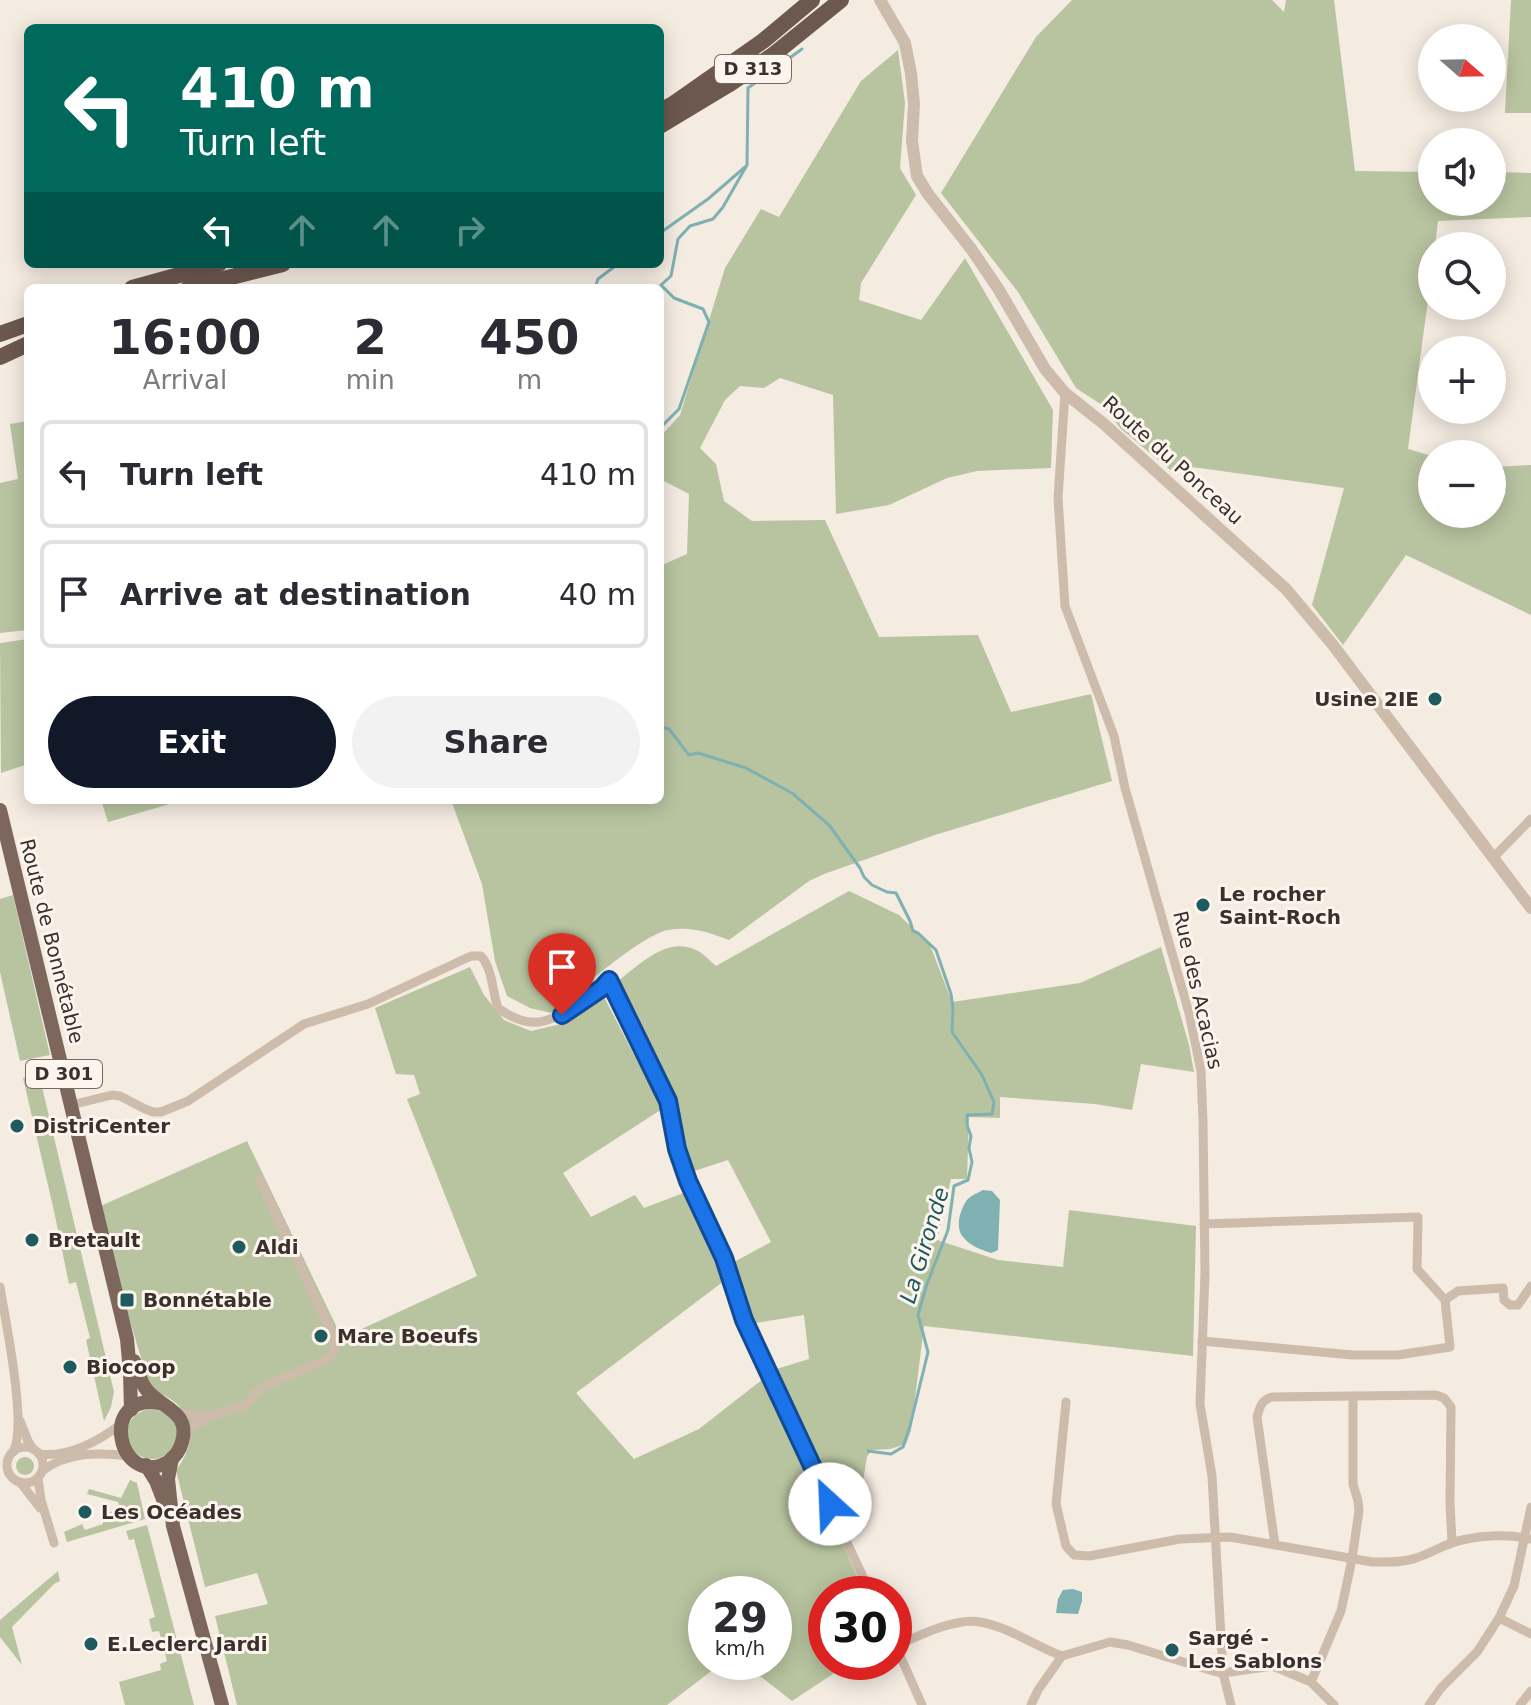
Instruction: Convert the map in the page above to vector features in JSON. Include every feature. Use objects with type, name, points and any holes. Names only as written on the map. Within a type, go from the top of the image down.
[{"type":"highway","name":"D 313","points":[[664,108],[763,41],[812,0]]},
{"type":"highway","name":"D 313","points":[[664,124],[773,55],[840,1]]},
{"type":"highway","points":[[146,284],[204,268]]},
{"type":"highway","points":[[204,284],[267,268]]},
{"type":"highway","points":[[0,334],[24,325]]},
{"type":"highway","points":[[0,357],[24,346]]},
{"type":"main road","name":"Route de Bonnétable","points":[[0,810],[127,1339],[131,1410]]},
{"type":"main road","name":"D 301","points":[[127,1339],[144,1387],[166,1406]]},
{"type":"main road","points":[[145,1402],[166,1406],[182,1423],[184,1434],[178,1451],[162,1464],[146,1465],[135,1461],[121,1442],[121,1424],[131,1410],[145,1402]]},
{"type":"main road","points":[[172,1458],[168,1479],[173,1526]]},
{"type":"main road","points":[[146,1465],[156,1481],[173,1526],[222,1705]]},
{"type":"street","name":"Route du Ponceau","points":[[880,0],[905,43],[914,104],[913,150],[917,176],[999,290],[1045,369],[1065,393],[1104,424],[1286,589],[1333,645],[1531,908]]},
{"type":"street","name":"Rue des Acacias","points":[[1065,393],[1058,498],[1065,606],[1114,736],[1125,788],[1196,1043],[1201,1071],[1205,1273],[1200,1404],[1212,1476],[1223,1673],[1231,1705]]},
{"type":"street","points":[[1493,858],[1531,819]]},
{"type":"street","points":[[71,1105],[112,1095],[153,1112],[161,1112],[188,1101],[304,1024],[368,1004],[471,956],[481,956],[485,960],[498,1008],[530,1023],[562,1015],[609,980],[668,1101],[677,1149],[688,1181],[724,1258],[744,1320],[863,1576]]},
{"type":"street","points":[[182,1442],[190,1429],[210,1416],[246,1405],[258,1391],[329,1358],[335,1349],[333,1336],[259,1179]]},
{"type":"street","points":[[1202,1341],[1352,1355],[1398,1355],[1450,1347],[1445,1300],[1417,1269],[1418,1217],[1204,1224]]},
{"type":"street","points":[[1445,1300],[1458,1291],[1503,1288],[1504,1300],[1510,1305],[1518,1305],[1531,1286]]},
{"type":"street","points":[[0,1287],[19,1417],[18,1444],[4,1464],[44,1515]]},
{"type":"street","points":[[1275,1545],[1257,1417],[1265,1399],[1436,1395],[1444,1398],[1451,1407],[1452,1543]]},
{"type":"street","points":[[1311,1682],[1341,1611],[1352,1559],[1359,1511],[1353,1484],[1353,1396]]},
{"type":"street","points":[[1066,1402],[1056,1504],[1066,1546],[1074,1555],[1089,1556],[1180,1539],[1230,1537],[1372,1562],[1402,1561],[1452,1543],[1491,1536],[1527,1538]]},
{"type":"street","points":[[166,1406],[185,1414],[210,1416]]},
{"type":"street","points":[[19,1417],[28,1441],[43,1461],[40,1474],[44,1515],[54,1543]]},
{"type":"street","points":[[13,1452],[22,1447],[60,1453],[103,1438],[121,1424]]},
{"type":"street","points":[[0,1477],[29,1483],[52,1463],[70,1457],[105,1454],[129,1456]]},
{"type":"street","points":[[1429,1705],[1441,1688],[1477,1652],[1499,1618],[1514,1586],[1527,1538],[1531,1507]]},
{"type":"street","points":[[1499,1618],[1531,1634]]},
{"type":"street","points":[[912,1638],[955,1624],[979,1622],[1062,1656]]},
{"type":"street","points":[[1031,1705],[1062,1656],[1110,1642],[1223,1673],[1273,1666],[1311,1682],[1334,1705]]},
{"type":"street","points":[[911,1680],[922,1705]]},
{"type":"street","points":[[1520,1705],[1531,1691]]},
{"type":"green space","points":[[1072,0],[1272,0],[1284,12],[1286,0],[1334,0],[1355,171],[1418,172],[1418,216],[1506,216],[1506,172],[1531,173],[1531,217],[1438,221],[1437,232],[1418,232],[1418,320],[1425,320],[1423,336],[1418,336],[1418,374],[1408,449],[1418,452],[1418,528],[1506,528],[1506,466],[1531,465],[1531,615],[1406,555],[1343,645],[1312,605],[1344,488],[1185,466],[1174,473],[1121,429],[1102,405],[1076,388],[1018,292],[941,193],[1036,37]]},
{"type":"green space","points":[[1511,0],[1531,0],[1531,113],[1505,113]]},
{"type":"green space","points":[[898,50],[905,103],[900,168],[916,195],[861,283],[859,300],[921,320],[965,258],[1053,410],[1051,468],[977,471],[947,478],[889,505],[836,514],[833,395],[780,378],[764,388],[740,386],[725,400],[700,448],[716,464],[724,501],[752,521],[825,520],[879,637],[978,635],[1011,712],[1091,694],[1112,781],[935,835],[824,874],[809,881],[729,940],[692,929],[656,934],[609,966],[551,1013],[530,1008],[507,996],[495,961],[482,884],[452,804],[664,804],[664,564],[687,554],[689,494],[664,481],[664,433],[680,415],[725,268],[761,209],[779,217],[861,81]]},
{"type":"green space","points":[[24,422],[24,630],[0,633],[0,483],[18,479],[10,424]]},
{"type":"green space","points":[[24,640],[24,765],[1,773],[0,643]]},
{"type":"green space","points":[[102,804],[170,804],[108,822]]},
{"type":"green space","points":[[849,891],[899,915],[930,945],[952,1002],[1080,983],[1161,947],[1189,1045],[1194,1072],[1141,1064],[1132,1110],[1000,1097],[1000,1118],[969,1117],[967,1179],[951,1179],[937,1240],[998,1260],[1063,1267],[1069,1210],[1196,1226],[1193,1356],[924,1326],[911,1430],[906,1444],[873,1450],[867,1456],[859,1507],[839,1511],[770,1371],[809,1359],[804,1315],[750,1324],[734,1262],[771,1242],[728,1160],[691,1172],[673,1094],[618,981],[654,954],[675,947],[696,950],[716,966]]},
{"type":"green space","points":[[13,895],[50,1055],[20,1061],[0,972],[0,899]]},
{"type":"green space","points":[[470,967],[484,995],[504,1020],[531,1031],[569,1022],[604,997],[662,1109],[563,1173],[591,1217],[635,1195],[644,1208],[686,1192],[724,1281],[576,1393],[634,1459],[699,1429],[763,1379],[857,1576],[808,1576],[808,1680],[824,1680],[792,1701],[765,1680],[792,1680],[792,1576],[688,1576],[688,1680],[700,1680],[667,1705],[237,1705],[215,1616],[268,1604],[257,1573],[205,1587],[176,1470],[190,1438],[188,1420],[178,1405],[155,1390],[148,1381],[96,1208],[247,1141],[342,1338],[477,1276],[407,1099],[420,1094],[414,1075],[396,1074],[375,1008]]},
{"type":"green space","points":[[39,1074],[114,1392],[104,1421],[86,1340],[90,1338],[76,1282],[69,1284],[23,1078]]},
{"type":"green space","points":[[142,1410],[162,1410],[176,1424],[176,1444],[162,1458],[142,1458],[128,1444],[128,1424]]},
{"type":"green space","points":[[25,1457],[34,1466],[25,1475],[16,1466]]},
{"type":"green space","points":[[130,1480],[137,1483],[145,1519],[67,1542],[64,1532],[82,1524],[85,1530],[103,1524],[103,1515],[120,1508],[118,1502],[87,1494],[89,1489],[121,1498]]},
{"type":"green space","points":[[147,1525],[194,1705],[125,1705],[119,1682],[161,1670],[160,1664],[167,1661],[159,1631],[152,1632],[149,1619],[155,1617],[134,1539],[129,1540],[126,1531]]},
{"type":"green space","points":[[58,1571],[60,1581],[12,1627],[22,1665],[0,1637],[0,1620]]},
{"type":"water","points":[[983,1190],[992,1191],[1000,1200],[998,1250],[991,1253],[968,1242],[959,1228],[964,1204]]},
{"type":"water","points":[[1063,1590],[1082,1592],[1078,1614],[1056,1613]]},
{"type":"waterway","name":"La Gironde","points":[[662,284],[671,276],[678,239],[690,226],[713,219],[747,165],[748,88],[802,49]]},
{"type":"waterway","points":[[664,230],[708,199],[745,167]]},
{"type":"waterway","points":[[596,284],[598,279],[613,268]]},
{"type":"waterway","name":"La Gironde","points":[[664,288],[674,298],[703,309],[709,322],[679,409],[664,424]]},
{"type":"waterway","name":"La Gironde","points":[[664,728],[669,729],[689,755],[698,753],[746,768],[792,793],[829,825],[872,885],[896,893],[913,931],[936,950],[951,994],[952,1032],[982,1075],[994,1102],[992,1114],[967,1115],[972,1162],[968,1180],[954,1186],[948,1230],[918,1315],[928,1352],[903,1447],[891,1454],[868,1451]]},
{"type":"place","name":"Usine 2IE","points":[[1435,699]]},
{"type":"place","name":"Le rocher Saint-Roch","points":[[1203,905]]},
{"type":"place","name":"DistriCenter","points":[[17,1126]]},
{"type":"place","name":"Bretault","points":[[32,1240]]},
{"type":"place","name":"Aldi","points":[[239,1247]]},
{"type":"place","name":"Bonnétable","points":[[127,1300]]},
{"type":"place","name":"Mare Boeufs","points":[[321,1336]]},
{"type":"place","name":"Biocoop","points":[[70,1367]]},
{"type":"place","name":"Les Océades","points":[[85,1512]]},
{"type":"place","name":"E.Leclerc Jardi","points":[[91,1644]]},
{"type":"place","name":"Sargé - Les Sablons","points":[[1172,1650]]},
{"type":"route","points":[[562,1015],[609,980],[668,1101],[677,1149],[688,1181],[724,1258],[744,1320],[830,1504]]}]
